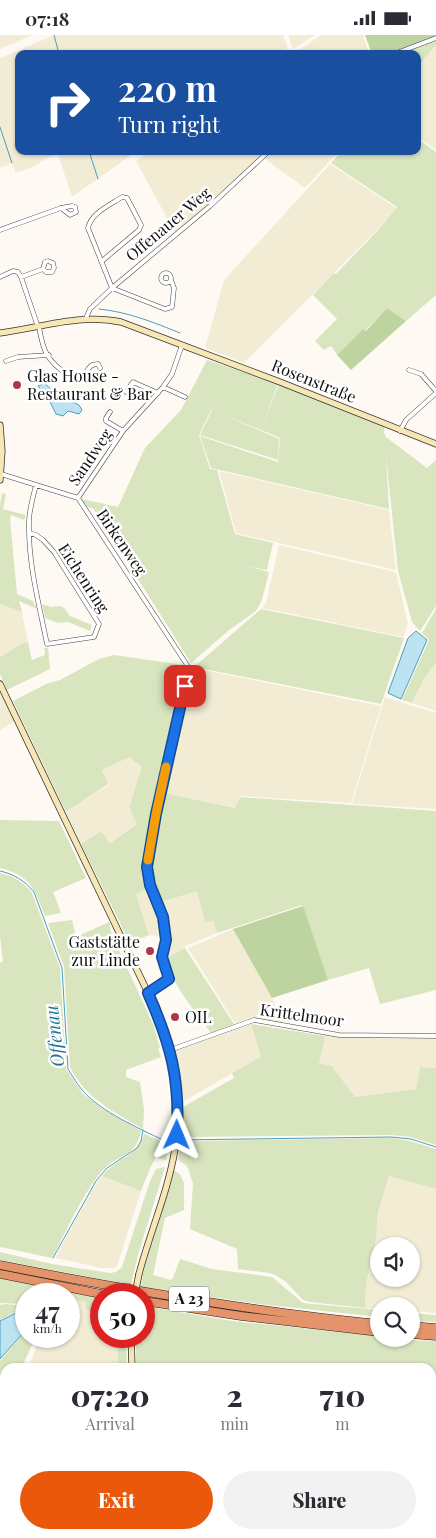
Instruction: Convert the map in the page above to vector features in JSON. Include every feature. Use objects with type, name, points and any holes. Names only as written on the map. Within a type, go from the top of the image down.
[{"type":"highway","name":"A 23","points":[[0,1265],[110,1287],[245,1308],[370,1323]]},
{"type":"highway","points":[[0,1274],[90,1292]]},
{"type":"highway","name":"A 23","points":[[155,1303],[241,1316],[370,1331]]},
{"type":"highway","points":[[420,1327],[436,1328]]},
{"type":"highway","points":[[420,1335],[436,1336]]},
{"type":"main road","name":"Rosenstraße","points":[[22,330],[86,318],[105,318],[121,322],[436,444]]},
{"type":"main road","points":[[0,333],[22,330]]},
{"type":"main road","points":[[0,337],[22,330]]},
{"type":"main road","points":[[0,425],[1,477]]},
{"type":"main road","points":[[0,684],[148,993],[170,1050],[177,1082],[177,1135],[169,1176],[137,1283]]},
{"type":"main road","points":[[131,1348],[132,1363]]},
{"type":"street","points":[[404,50],[436,38]]},
{"type":"street","name":"Offenauer Weg","points":[[86,318],[90,309],[112,288],[210,206],[265,155]]},
{"type":"street","points":[[102,261],[139,230],[141,225],[127,199],[122,197],[90,220],[88,228],[112,288],[164,309],[172,307],[174,288],[171,280]]},
{"type":"street","points":[[0,230],[61,208]]},
{"type":"street","points":[[21,277],[43,269]]},
{"type":"street","points":[[0,277],[13,271],[18,272],[38,327],[43,347],[53,363],[68,375],[86,373],[90,366],[94,364],[98,364],[100,368]]},
{"type":"street","name":"Sandweg","points":[[78,498],[123,431],[158,393],[172,374],[182,345]]},
{"type":"street","points":[[6,361],[18,357],[49,355]]},
{"type":"street","points":[[400,431],[406,420],[436,392],[421,374],[409,370]]},
{"type":"street","points":[[126,392],[134,382],[158,393]]},
{"type":"street","points":[[163,387],[185,397]]},
{"type":"street","name":"Sandweg","points":[[110,412],[106,421],[123,431]]},
{"type":"street","name":"Birkenweg","points":[[1,477],[78,498],[189,668],[156,814],[147,867],[150,885],[163,917],[166,940],[162,957],[169,979],[148,993]]},
{"type":"street","name":"Eichenring","points":[[30,533],[43,540],[54,552],[99,624],[94,637],[47,644],[33,578],[29,521],[36,485]]},
{"type":"street","name":"Krittelmoor","points":[[170,1050],[254,1020],[339,1035],[436,1036]]},
{"type":"shaded area","points":[[0,35],[32,35],[0,49]]},
{"type":"shaded area","points":[[54,35],[283,35],[288,48],[286,50],[19,50]]},
{"type":"shaded area","points":[[288,35],[315,35],[293,49]]},
{"type":"shaded area","points":[[321,35],[363,35],[368,50],[299,50]]},
{"type":"shaded area","points":[[436,45],[436,150],[421,139],[421,62]]},
{"type":"shaded area","points":[[15,52],[15,155],[56,155],[39,162],[40,164],[16,173],[12,163],[0,168],[0,58]]},
{"type":"shaded area","points":[[58,155],[131,155],[72,197]]},
{"type":"shaded area","points":[[144,155],[262,155],[175,233],[136,161]]},
{"type":"shaded area","points":[[269,155],[335,155],[305,188],[265,159]]},
{"type":"shaded area","points":[[330,164],[396,208],[379,228],[244,363],[205,348],[224,280]]},
{"type":"shaded area","points":[[219,471],[389,510],[396,570],[236,533]]},
{"type":"shaded area","points":[[279,545],[396,572],[408,623],[404,637],[262,608],[266,603]]},
{"type":"shaded area","points":[[0,604],[22,612],[28,642],[0,657]]},
{"type":"shaded area","points":[[436,662],[436,711],[412,703],[424,679]]},
{"type":"shaded area","points":[[194,668],[381,706],[351,803],[240,796],[236,808],[164,793],[191,670]]},
{"type":"shaded area","points":[[0,693],[15,721],[0,730]]},
{"type":"shaded area","points":[[385,697],[436,713],[436,809],[352,804]]},
{"type":"shaded area","points":[[129,756],[142,767],[129,807],[137,824],[109,843],[101,831],[81,844],[66,812],[108,785],[102,770]]},
{"type":"shaded area","points":[[148,888],[161,916],[163,937],[149,935],[136,894]]},
{"type":"shaded area","points":[[197,890],[205,921],[213,919],[217,933],[185,946],[185,948],[165,959],[168,941],[160,902]]},
{"type":"shaded area","points":[[233,929],[272,998],[284,1024],[253,1018],[235,1023],[188,948]]},
{"type":"shaded area","points":[[251,1024],[261,1057],[184,1101],[181,1100],[180,1076],[175,1051]]},
{"type":"shaded area","points":[[325,1034],[436,1038],[436,1068],[420,1067],[417,1089],[355,1097],[332,1066],[319,1063]]},
{"type":"shaded area","points":[[102,1176],[141,1191],[117,1266],[114,1268],[101,1268],[55,1258],[92,1190]]},
{"type":"shaded area","points":[[389,1176],[436,1189],[436,1313],[420,1312],[420,1297],[370,1297],[370,1308],[365,1308],[366,1285],[370,1267],[370,1287],[420,1287],[420,1237],[376,1237],[378,1212]]},
{"type":"shaded area","points":[[80,1301],[86,1302],[86,1310],[90,1311],[90,1348],[117,1348],[118,1363],[30,1363],[36,1348],[80,1348]]},
{"type":"green space","points":[[365,35],[436,35],[436,40],[410,50],[371,50]]},
{"type":"green space","points":[[436,40],[436,45],[421,62],[421,50],[410,50]]},
{"type":"green space","points":[[421,141],[436,152],[436,295],[406,321],[387,308],[365,331],[363,329],[337,355],[331,346],[324,350],[315,341],[337,319],[313,295],[379,229],[397,207],[331,163],[338,155],[421,155]]},
{"type":"green space","points":[[387,308],[406,321],[351,370],[337,355],[363,329],[366,331]]},
{"type":"green space","points":[[207,360],[278,384],[261,430],[224,415],[279,439],[278,460],[200,435],[212,410],[201,406],[211,410],[199,435],[210,469],[217,470],[235,534],[273,543],[267,570],[246,566],[269,572],[262,600],[256,611],[228,631],[191,663],[93,508],[86,507],[81,500],[118,507],[145,448],[181,410]]},
{"type":"green space","points":[[279,384],[384,427],[386,437],[427,468],[436,460],[436,606],[420,631],[412,622],[398,571],[386,456],[389,509],[211,468],[200,436],[278,462],[280,438],[261,430]]},
{"type":"green space","points":[[2,493],[6,494],[3,509],[26,515],[24,520],[11,515],[10,519],[17,594],[33,601],[37,609],[19,601],[22,612],[0,604],[0,505]]},
{"type":"green space","points":[[42,604],[51,607],[61,606],[70,616],[92,625],[90,631],[68,622],[58,623],[45,618]]},
{"type":"green space","points":[[261,609],[404,638],[381,704],[194,667]]},
{"type":"green space","points":[[436,609],[436,662],[424,679],[412,703],[402,700],[429,640],[422,633]]},
{"type":"green space","points":[[28,642],[32,660],[45,655],[44,648],[48,648],[50,669],[7,690],[0,674],[0,657]]},
{"type":"green space","points":[[114,655],[184,665],[186,669],[153,814],[144,867],[148,888],[136,894],[149,935],[130,943],[81,844],[101,831],[110,843],[137,824],[129,807],[142,767],[129,757],[102,770],[108,784],[66,812],[13,701],[46,684],[60,680],[99,659]]},
{"type":"green space","points":[[164,793],[235,808],[240,797],[436,811],[436,990],[380,1004],[369,968],[328,980],[302,905],[217,933],[213,920],[205,922],[197,891],[160,902],[152,884],[150,867]]},
{"type":"green space","points":[[0,820],[59,821],[86,878],[53,892],[61,913],[45,916],[30,884],[19,875],[0,868]]},
{"type":"green space","points":[[0,873],[18,880],[32,893],[60,968],[66,1069],[83,1094],[103,1109],[141,1131],[136,1146],[105,1168],[90,1187],[52,1258],[0,1247],[0,963],[3,961],[0,937]]},
{"type":"green space","points":[[303,906],[328,980],[272,998],[233,929]]},
{"type":"green space","points":[[72,920],[76,937],[109,922],[112,935],[153,1024],[161,1057],[126,1070],[126,1077],[140,1082],[144,1109],[143,1129],[92,1096],[76,1078],[70,1067],[64,967],[48,923]]},
{"type":"green space","points":[[185,948],[234,1024],[211,1033],[179,989],[165,959]]},
{"type":"green space","points":[[251,1024],[325,1036],[319,1063],[332,1066],[355,1097],[416,1089],[420,1067],[436,1068],[436,1145],[411,1137],[391,1135],[189,1137],[182,1132],[183,1107],[234,1078],[232,1073],[261,1057]]},
{"type":"green space","points":[[144,1134],[169,1142],[166,1160],[156,1158],[141,1191],[102,1176],[137,1148]]},
{"type":"green space","points":[[391,1138],[410,1141],[436,1149],[436,1189],[389,1176],[378,1212],[376,1237],[370,1237],[370,1267],[366,1285],[365,1308],[310,1302],[303,1300],[286,1282],[277,1276],[270,1273],[238,1269],[237,1249],[190,1229],[193,1183],[187,1166],[178,1160],[180,1144],[192,1141]]},
{"type":"green space","points":[[165,1167],[131,1283],[121,1283],[0,1260],[0,1252],[52,1264],[110,1273],[116,1272],[122,1267],[150,1181],[156,1169]]},
{"type":"green space","points":[[173,1170],[180,1174],[184,1183],[184,1210],[165,1218],[153,1275],[171,1280],[180,1259],[212,1269],[272,1277],[303,1303],[370,1309],[370,1316],[259,1304],[155,1289],[155,1283],[142,1283],[150,1242]]},
{"type":"green space","points":[[0,1278],[24,1283],[15,1283],[15,1304],[0,1303]]},
{"type":"green space","points":[[80,1295],[90,1297],[90,1311],[86,1310],[86,1302],[80,1301]]},
{"type":"green space","points":[[0,1305],[15,1305],[15,1312],[0,1320]]},
{"type":"green space","points":[[155,1308],[232,1321],[370,1335],[370,1347],[420,1347],[420,1340],[436,1341],[436,1363],[136,1363],[136,1348],[155,1348]]},
{"type":"green space","points":[[420,1314],[436,1315],[436,1322],[420,1321]]},
{"type":"green space","points":[[15,1344],[15,1348],[31,1348],[24,1363],[0,1363]]},
{"type":"green space","points":[[117,1348],[126,1348],[127,1363],[118,1363]]},
{"type":"water","points":[[44,383],[57,394],[79,405],[82,410],[79,414],[68,411],[63,416],[56,414],[49,400],[38,386]]},
{"type":"water","points":[[416,631],[427,640],[401,699],[388,693],[408,638]]},
{"type":"water","points":[[15,1314],[15,1342],[0,1359],[0,1321]]},
{"type":"waterway","points":[[54,35],[58,50]]},
{"type":"waterway","points":[[0,127],[12,163]]},
{"type":"waterway","points":[[90,155],[98,179]]},
{"type":"waterway","points":[[99,309],[130,315],[180,333]]},
{"type":"waterway","name":"Offenau","points":[[0,871],[19,879],[34,892],[62,968],[68,1069],[75,1080],[83,1091],[99,1106],[163,1140],[174,1140]]},
{"type":"waterway","points":[[53,1258],[96,1181],[107,1168],[137,1148],[141,1141],[143,1130]]},
{"type":"waterway","name":"Offenau","points":[[178,1140],[391,1137],[411,1139],[436,1147]]},
{"type":"slow traffic","points":[[148,860],[166,767]]},
{"type":"place","name":"Glas House - Restaurant & Bar","points":[[17,385]]},
{"type":"place","name":"Gaststätte zur Linde","points":[[150,951]]},
{"type":"place","name":"OIL","points":[[175,1017]]},
{"type":"route","points":[[177,1135],[177,1082],[170,1050],[148,993],[169,979],[162,957],[166,940],[163,917],[150,885],[147,867],[156,814],[185,686]]}]
